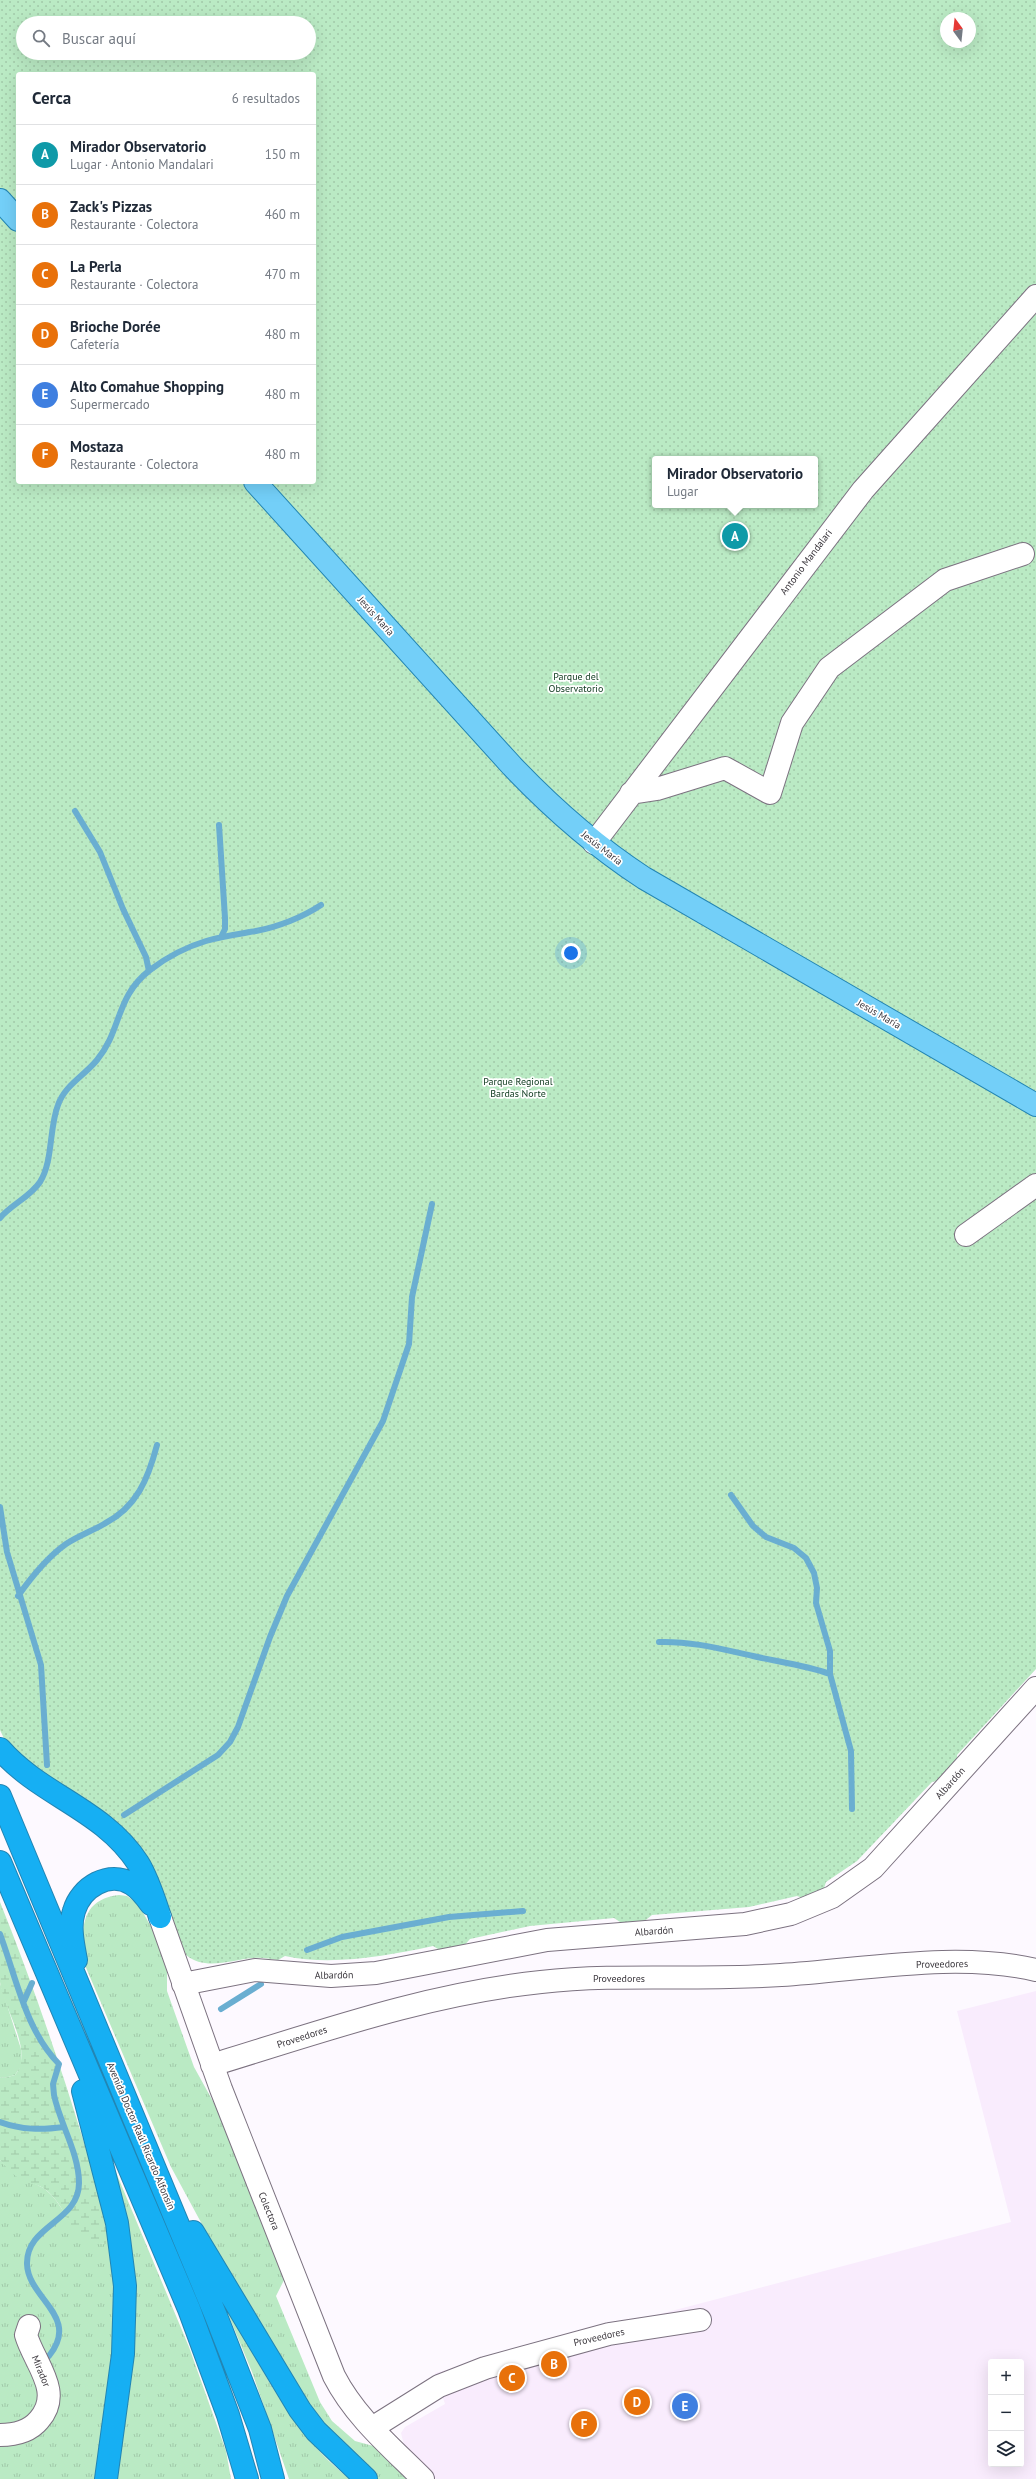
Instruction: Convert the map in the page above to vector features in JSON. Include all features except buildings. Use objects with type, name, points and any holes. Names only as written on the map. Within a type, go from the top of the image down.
[{"type":"highway","points":[[0,1749],[23,1772],[96,1818],[120,1839],[139,1865],[160,1917]]},
{"type":"highway","name":"Avenida Doctor Raúl Ricardo Alfonsín","points":[[0,1796],[247,2393],[273,2479]]},
{"type":"highway","points":[[0,1862],[57,2001],[189,2310],[228,2415],[247,2479]]},
{"type":"highway","points":[[86,2006],[72,1941],[72,1925],[78,1901],[85,1890],[108,1880],[120,1880],[132,1884],[142,1892],[160,1917]]},
{"type":"highway","points":[[57,2001],[107,2180],[123,2259],[126,2322],[124,2354],[106,2479]]},
{"type":"highway","points":[[153,2164],[300,2410],[321,2436],[366,2479]]},
{"type":"main road","points":[[0,200],[16,218]]},
{"type":"main road","name":"Jesús María","points":[[257,484],[538,793],[594,843],[644,878],[1036,1105]]},
{"type":"street","name":"Antonio Mandalari","points":[[594,843],[853,501],[1036,296]]},
{"type":"street","points":[[631,794],[657,789],[725,768],[770,793],[792,723],[829,668],[944,580],[1023,554]]},
{"type":"street","points":[[966,1235],[1036,1185]]},
{"type":"street","name":"Albardón","points":[[183,1984],[251,1970],[331,1976],[376,1973],[547,1940],[745,1924],[791,1914],[832,1897],[873,1868],[1036,1688]]},
{"type":"street","name":"Colectora","points":[[160,1917],[212,2066],[334,2376],[350,2403],[372,2428],[423,2479]]},
{"type":"street","name":"Proveedores","points":[[212,2066],[368,2016],[422,2002],[483,1989],[543,1981],[597,1978],[730,1978],[952,1963],[1014,1965],[1036,1970]]},
{"type":"street","name":"Proveedores","points":[[372,2428],[439,2386],[485,2368],[609,2334],[700,2320]]},
{"type":"street","name":"Mirador","points":[[0,2435],[20,2433],[29,2428],[41,2417],[49,2400],[46,2380],[26,2335],[30,2326]]},
{"type":"shaded area","points":[[1036,1991],[1036,2479],[436,2479],[404,2445],[401,2433],[405,2427],[445,2404],[435,2373],[1011,2222],[957,2011]]},
{"type":"green space","name":"Parque Regional Bardas Norte","points":[[0,0],[1036,0],[1036,1669],[957,1755],[958,1765],[945,1779],[932,1782],[857,1861],[826,1882],[823,1891],[806,1899],[797,1896],[749,1907],[652,1915],[642,1923],[623,1924],[614,1918],[530,1926],[470,1939],[462,1948],[443,1952],[433,1946],[378,1956],[340,1960],[303,1959],[285,1956],[278,1960],[256,1958],[210,1964],[193,1960],[186,1955],[160,1888],[9,1749],[0,1730]]},
{"type":"green space","points":[[119,1895],[127,1896],[138,1904],[153,1930],[167,1971],[167,1991],[194,2067],[220,2114],[284,2280],[276,2296],[320,2402],[332,2421],[355,2441],[377,2447],[410,2479],[377,2479],[341,2450],[276,2361],[171,2167],[84,1963],[83,1929],[85,1919],[89,1911],[96,1903],[106,1898]]},
{"type":"green space","points":[[0,1902],[32,1986],[62,2072],[89,2157],[114,2244],[98,2243],[87,2240],[78,2234],[62,2208],[46,2190],[17,2177],[0,2160],[0,2077],[4,2078],[15,2075],[20,2065],[22,2054],[20,2042],[2,1993],[0,1982]]},
{"type":"green space","points":[[0,1983],[21,2049],[22,2065],[15,2075],[4,2078],[0,2077]]},
{"type":"green space","points":[[110,2158],[189,2347],[226,2451],[231,2479],[112,2479],[128,2367]]},
{"type":"green space","points":[[0,2160],[15,2173],[46,2190],[62,2208],[79,2233],[88,2239],[99,2243],[114,2244],[122,2286],[102,2479],[0,2479]]},
{"type":"green space","points":[[219,2292],[261,2368],[292,2417],[309,2440],[350,2479],[289,2479],[252,2372]]},
{"type":"waterway","points":[[75,811],[100,852],[123,909],[146,957],[149,971]]},
{"type":"waterway","points":[[219,825],[225,918],[225,929],[221,937]]},
{"type":"waterway","points":[[0,1218],[31,1192],[40,1182],[47,1165],[55,1114],[61,1098],[70,1086],[92,1066],[105,1049],[124,1002],[130,991],[139,980],[163,961],[191,946],[206,941],[273,927],[298,917],[321,905]]},
{"type":"waterway","points":[[124,1815],[218,1755],[230,1742],[238,1727],[270,1637],[287,1596],[383,1421],[409,1344],[412,1297],[432,1204]]},
{"type":"waterway","points":[[18,1596],[40,1568],[66,1544],[99,1527],[125,1509],[140,1491],[150,1469],[157,1445]]},
{"type":"waterway","points":[[731,1495],[753,1526],[766,1537],[794,1548],[806,1558],[814,1573],[817,1588],[816,1603],[830,1651],[830,1674],[851,1751],[852,1809]]},
{"type":"waterway","points":[[0,1507],[7,1552],[41,1665],[47,1765]]},
{"type":"waterway","points":[[659,1642],[706,1646],[802,1666],[830,1674]]},
{"type":"waterway","points":[[307,1950],[342,1937],[449,1917],[523,1911]]},
{"type":"waterway","points":[[0,1934],[30,2020],[38,2036],[59,2064],[53,2084],[54,2095],[60,2117],[73,2150],[78,2172],[79,2183],[77,2196],[71,2207],[35,2240],[29,2251],[27,2264],[30,2276],[35,2288],[50,2308],[56,2319],[59,2330],[57,2342],[49,2356]]},
{"type":"waterway","points":[[24,2001],[32,1983]]},
{"type":"waterway","points":[[221,2009],[261,1984]]},
{"type":"waterway","points":[[0,2122],[16,2127],[32,2129],[64,2127]]},
{"type":"place","name":"Mirador Observatorio","points":[[735,536]]},
{"type":"place","name":"Zack's Pizzas","points":[[554,2364]]},
{"type":"place","name":"La Perla","points":[[512,2378]]},
{"type":"place","name":"Brioche Dorée","points":[[637,2402]]},
{"type":"place","name":"Alto Comahue Shopping","points":[[685,2406]]},
{"type":"place","name":"Mostaza","points":[[584,2424]]},
{"type":"park label","name":"Parque del Observatorio","points":[[576,682]]}]
